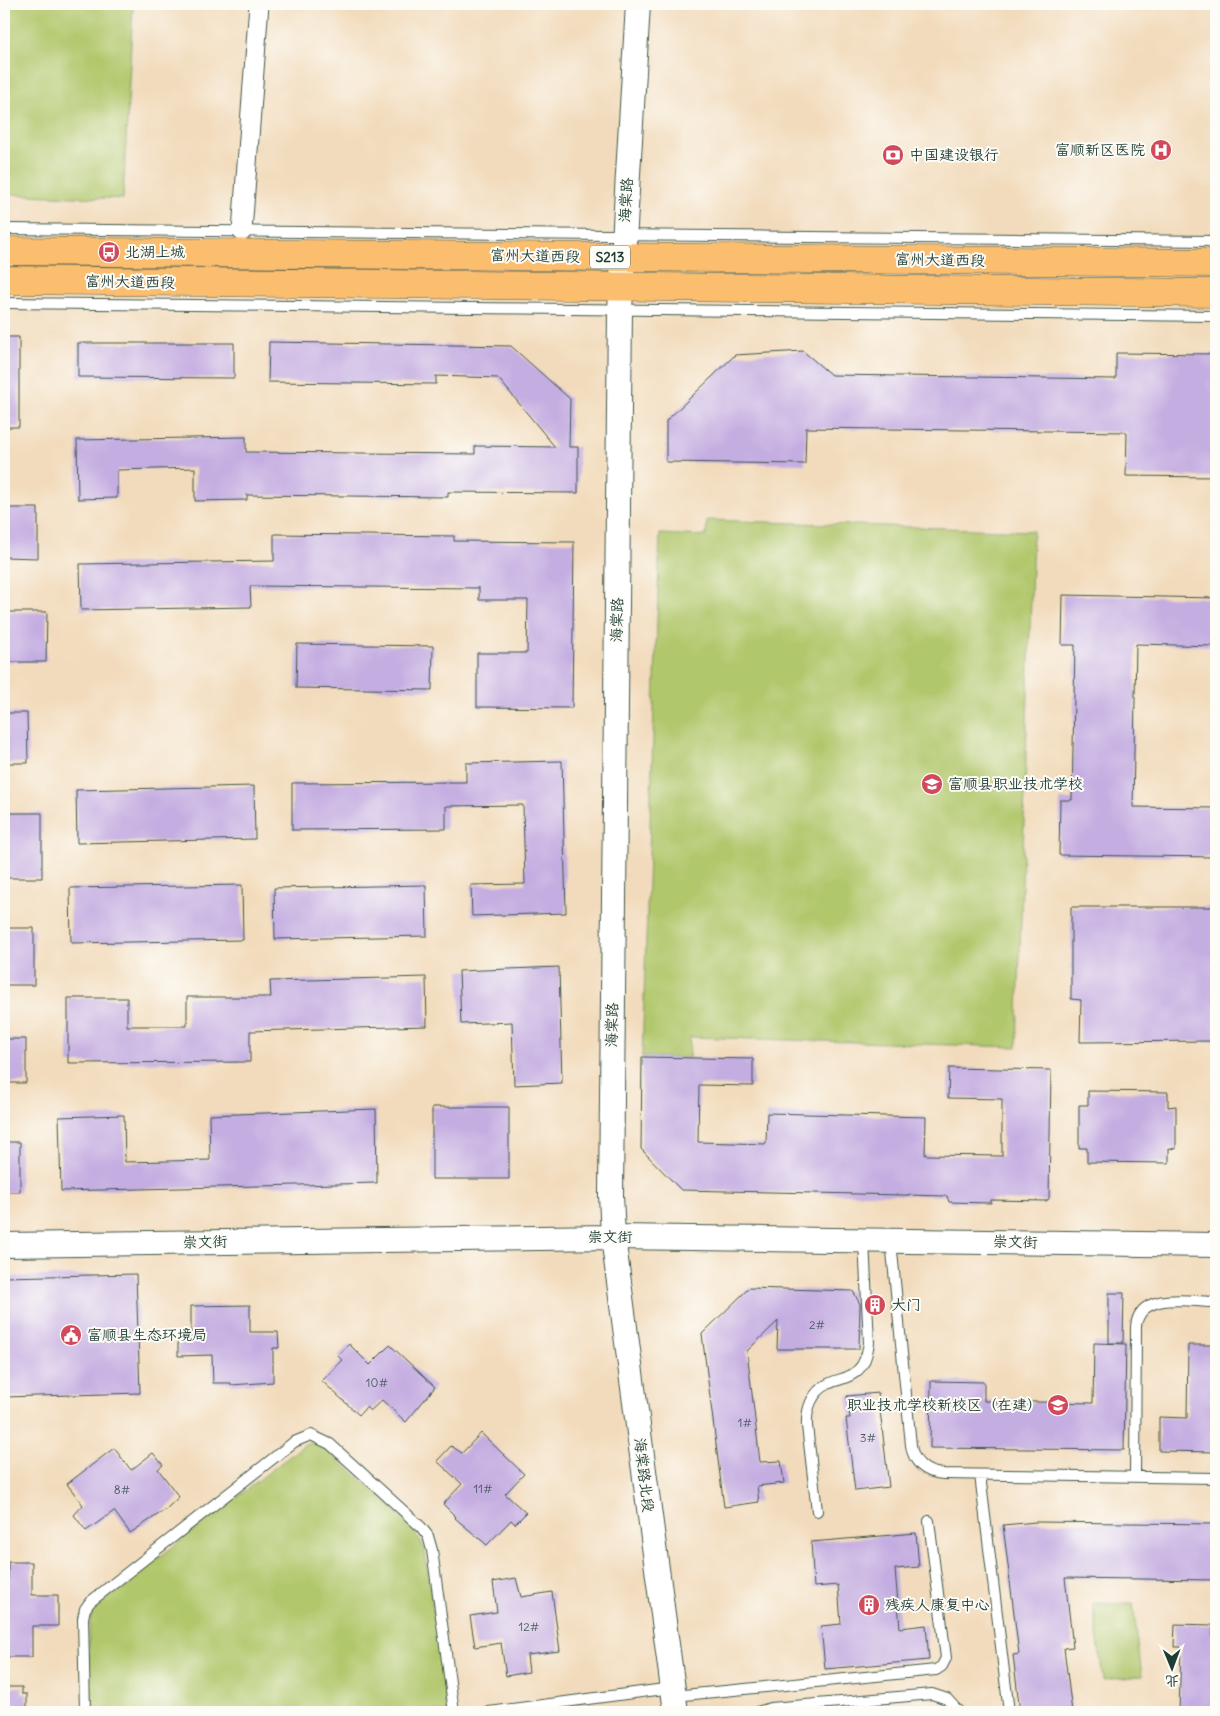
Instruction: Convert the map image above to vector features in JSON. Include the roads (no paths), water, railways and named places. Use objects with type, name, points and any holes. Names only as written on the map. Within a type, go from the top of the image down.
[{"type":"main road","name":"富州大道西段","points":[[4,251],[624,246],[1216,263]]},
{"type":"main road","name":"富州大道西段","points":[[4,280],[620,298],[1216,293]]},
{"type":"street","points":[[242,231],[259,4]]},
{"type":"street","name":"海棠路","points":[[613,1237],[611,1195],[620,298],[638,4]]},
{"type":"street","name":"崇文街","points":[[4,1245],[613,1237],[1216,1245]]},
{"type":"street","name":"海棠路北段","points":[[613,1237],[674,1699]]},
{"type":"lane","points":[[4,229],[242,231],[624,246],[1216,241]]},
{"type":"lane","points":[[4,304],[620,298],[1216,316]]},
{"type":"lane","points":[[817,1511],[807,1426],[809,1404],[820,1390],[856,1372],[867,1355],[869,1344],[864,1240]]},
{"type":"lane","points":[[891,1241],[910,1445],[914,1457],[921,1466],[931,1472],[980,1475],[1216,1478]]},
{"type":"lane","points":[[1135,1477],[1136,1326],[1138,1314],[1152,1302],[1216,1302]]},
{"type":"lane","points":[[85,1712],[83,1618],[85,1609],[90,1602],[294,1442],[311,1435],[330,1444],[421,1527],[428,1536],[432,1550],[454,1712]]},
{"type":"lane","points":[[980,1475],[1009,1712]]},
{"type":"lane","points":[[489,1712],[674,1699],[936,1670],[942,1666],[946,1658],[929,1521]]},
{"type":"lane","points":[[757,1712],[770,1708],[932,1694],[947,1699],[960,1712]]},
{"type":"place","name":"富顺新区医院","points":[[1161,150]]},
{"type":"place","name":"中国建设银行","points":[[893,155]]},
{"type":"place","name":"北湖上城","points":[[109,252]]},
{"type":"place","name":"富顺县职业技术学校","points":[[932,784]]},
{"type":"place","name":"大门","points":[[875,1305]]},
{"type":"place","name":"富顺县生态环境局","points":[[71,1335]]},
{"type":"place","name":"职业技术学校新校区（在建）","points":[[1058,1405]]},
{"type":"place","name":"残疾人康复中心","points":[[869,1605]]}]
